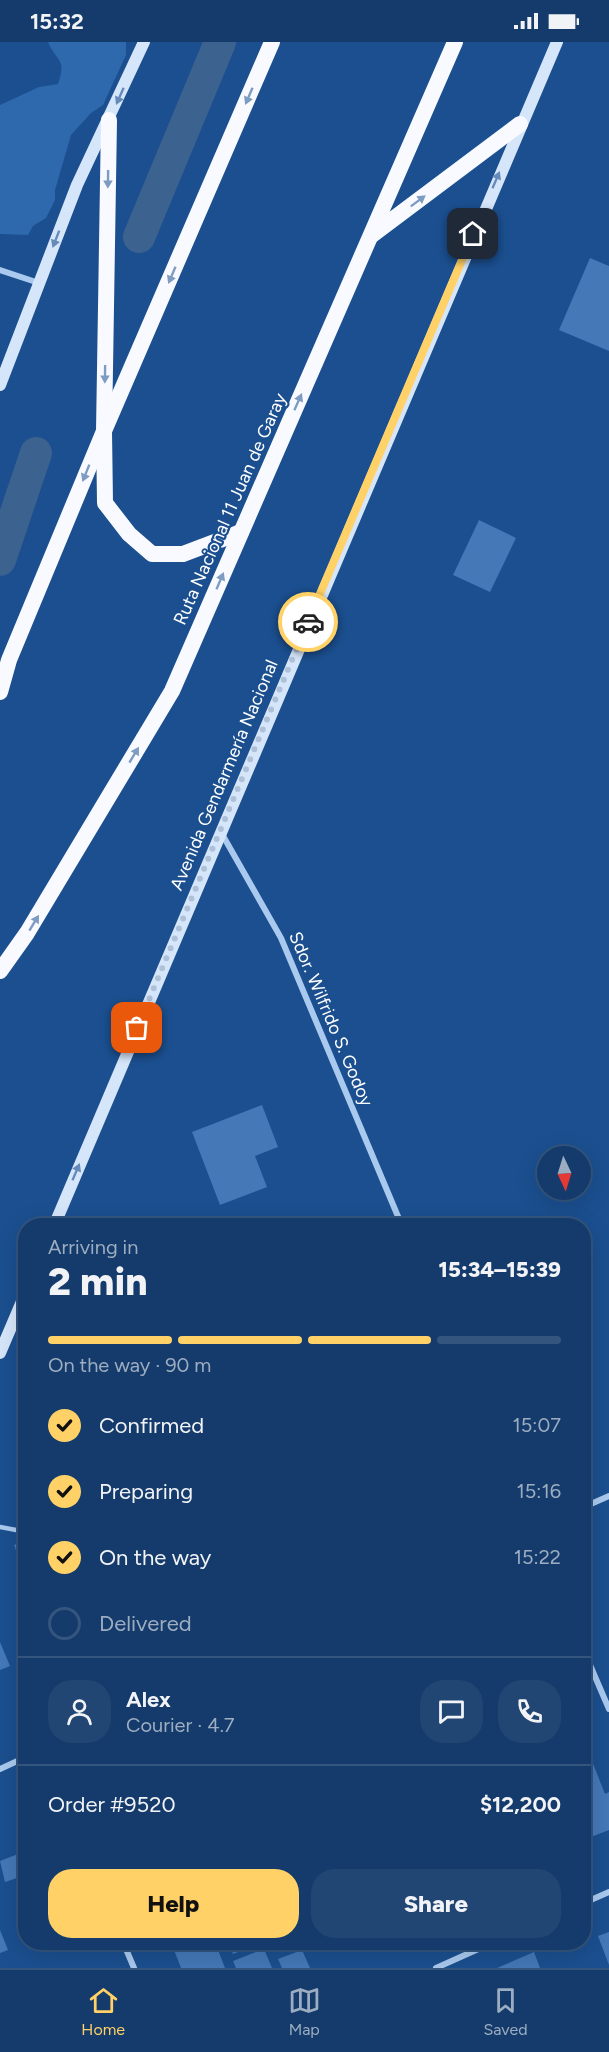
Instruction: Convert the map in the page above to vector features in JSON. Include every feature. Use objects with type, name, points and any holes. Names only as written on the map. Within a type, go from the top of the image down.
[{"type":"highway","points":[[0,692],[9,660],[104,431],[272,42]]},
{"type":"highway","name":"Ruta Nacional 11 Juan de Garay","points":[[0,970],[27,933],[172,691],[455,42]]},
{"type":"highway","points":[[109,120],[105,503],[129,534],[152,554],[183,555],[241,532]]},
{"type":"highway","points":[[372,236],[520,124]]},
{"type":"main road","points":[[0,385],[77,184],[144,42]]},
{"type":"main road","name":"Avenida Gendarmería Nacional","points":[[57,1218],[220,830],[557,42]]},
{"type":"main road","points":[[0,1353],[18,1311]]},
{"type":"street","points":[[0,270],[39,283]]},
{"type":"street","name":"Sdor. Wilfrido S. Godoy","points":[[220,830],[281,939],[399,1218]]},
{"type":"street","points":[[591,1504],[609,1496]]},
{"type":"street","points":[[591,1667],[609,1709]]},
{"type":"street","points":[[0,1769],[18,1761]]},
{"type":"street","points":[[591,1900],[609,1892]]},
{"type":"street","points":[[126,1950],[134,1968]]},
{"type":"street","points":[[436,1968],[476,1950]]},
{"type":"lane","points":[[0,1527],[18,1529]]},
{"type":"shaded area","points":[[48,42],[126,42],[126,55],[103,105],[91,113],[71,135],[55,190],[55,200],[46,218],[33,226],[28,235],[0,234],[0,105],[39,87],[58,84],[62,69],[60,61]]},
{"type":"building","points":[[590,258],[609,266],[609,351],[559,330]]},
{"type":"building","points":[[479,520],[516,538],[490,592],[453,575]]},
{"type":"building","points":[[262,1105],[278,1147],[255,1156],[267,1187],[220,1205],[192,1132]]},
{"type":"building","points":[[18,1543],[18,1556],[14,1545]]},
{"type":"building","points":[[0,1642],[10,1666],[0,1670]]},
{"type":"building","points":[[591,1759],[605,1794],[609,1792],[609,1830],[591,1837]]},
{"type":"building","points":[[18,1854],[18,1878],[5,1882],[0,1861]]},
{"type":"building","points":[[0,1930],[8,1950],[0,1953]]},
{"type":"building","points":[[609,1932],[609,1965],[598,1936]]},
{"type":"building","points":[[174,1950],[218,1950],[225,1968],[181,1968]]},
{"type":"building","points":[[231,1950],[244,1950],[233,1954]]},
{"type":"building","points":[[264,1950],[272,1968],[236,1968],[233,1961]]},
{"type":"building","points":[[302,1950],[310,1968],[282,1968],[278,1959]]},
{"type":"building","points":[[534,1952],[540,1968],[497,1968]]},
{"type":"waterway","points":[[139,237],[220,42]]},
{"type":"waterway","points":[[0,560],[36,453]]},
{"type":"way so far","points":[[137,1028],[308,622]]},
{"type":"route","points":[[308,622],[473,234]]}]
